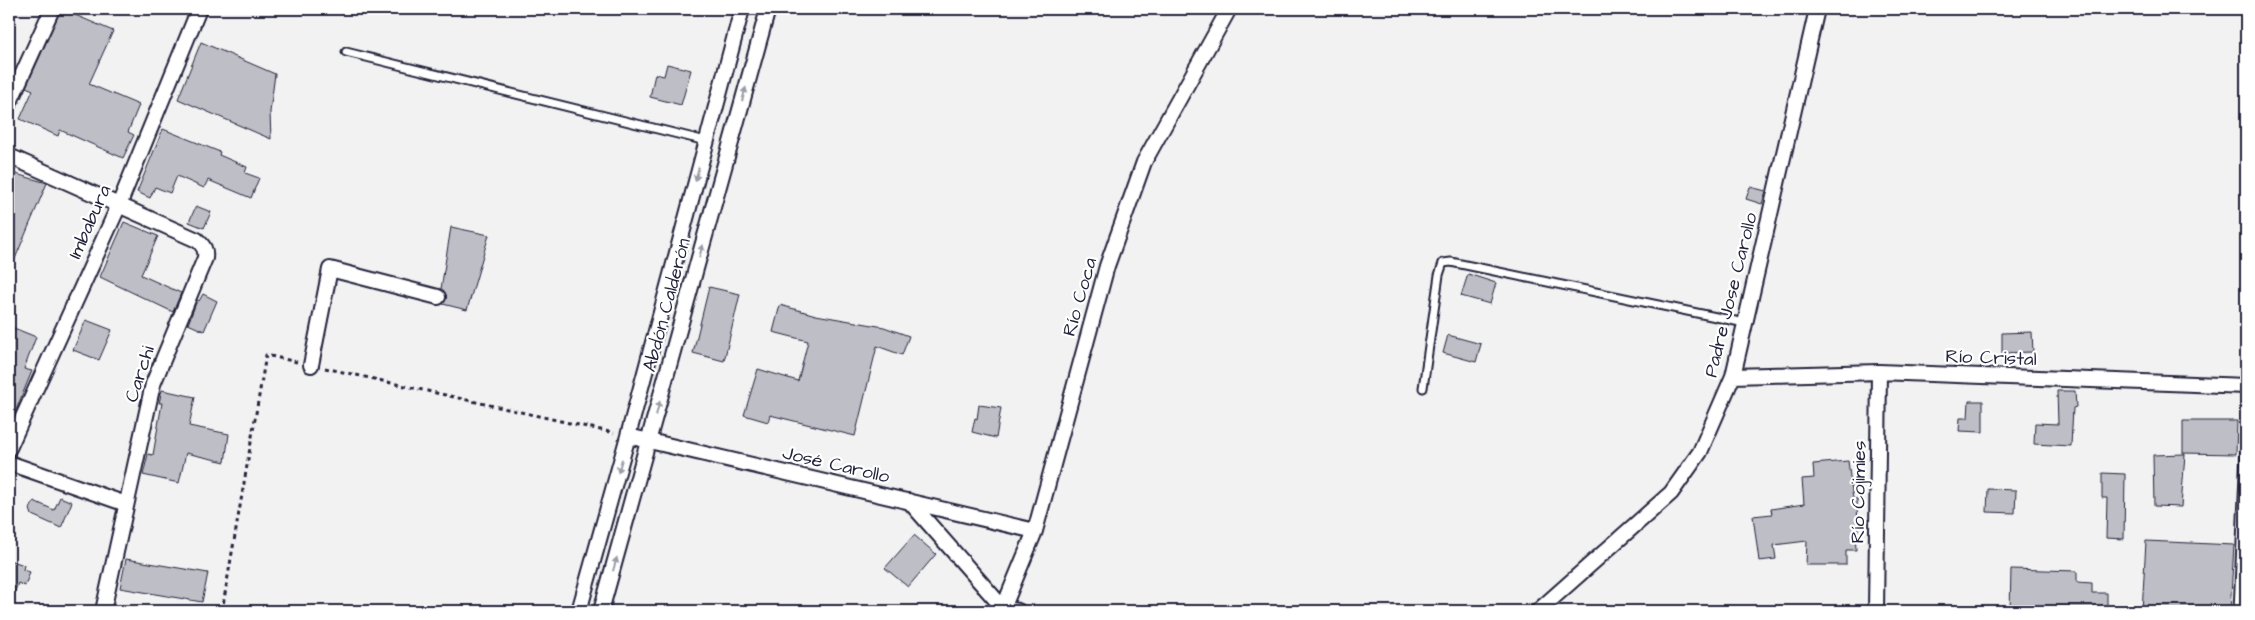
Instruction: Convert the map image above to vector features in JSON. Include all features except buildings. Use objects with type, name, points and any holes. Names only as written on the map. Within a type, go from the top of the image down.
[{"type":"street","points":[[9,104],[52,9]]},
{"type":"street","name":"Imbabura","points":[[9,448],[119,205],[199,9]]},
{"type":"street","name":"Abdón Calderón","points":[[579,611],[628,436],[742,9]]},
{"type":"street","name":"Abdón Calderón","points":[[602,611],[768,9]]},
{"type":"street","name":"Río Coca","points":[[1003,610],[1035,531],[1107,266],[1144,162],[1229,9]]},
{"type":"street","name":"Padre Jose Carollo","points":[[1538,611],[1670,493],[1700,452],[1733,376],[1817,9]]},
{"type":"street","points":[[9,156],[119,205]]},
{"type":"street","name":"Carchi","points":[[103,611],[153,384],[205,258],[206,251],[203,244],[197,240],[119,205]]},
{"type":"street","points":[[312,365],[330,269],[438,297]]},
{"type":"street","name":"Río Cristal","points":[[1733,376],[1879,372],[2246,386]]},
{"type":"street","name":"Río Cojimies","points":[[1876,611],[1879,372]]},
{"type":"street","name":"José Carollo","points":[[628,436],[1035,531]]},
{"type":"street","points":[[9,463],[126,504]]},
{"type":"street","points":[[909,501],[1003,610],[1018,611]]},
{"type":"lane","points":[[346,52],[706,141]]},
{"type":"lane","points":[[1423,388],[1439,275],[1443,263],[1451,262],[1746,323]]},
{"type":"lane","points":[[2238,611],[2246,428]]},
{"type":"path","points":[[222,611],[266,355],[628,436]]}]
